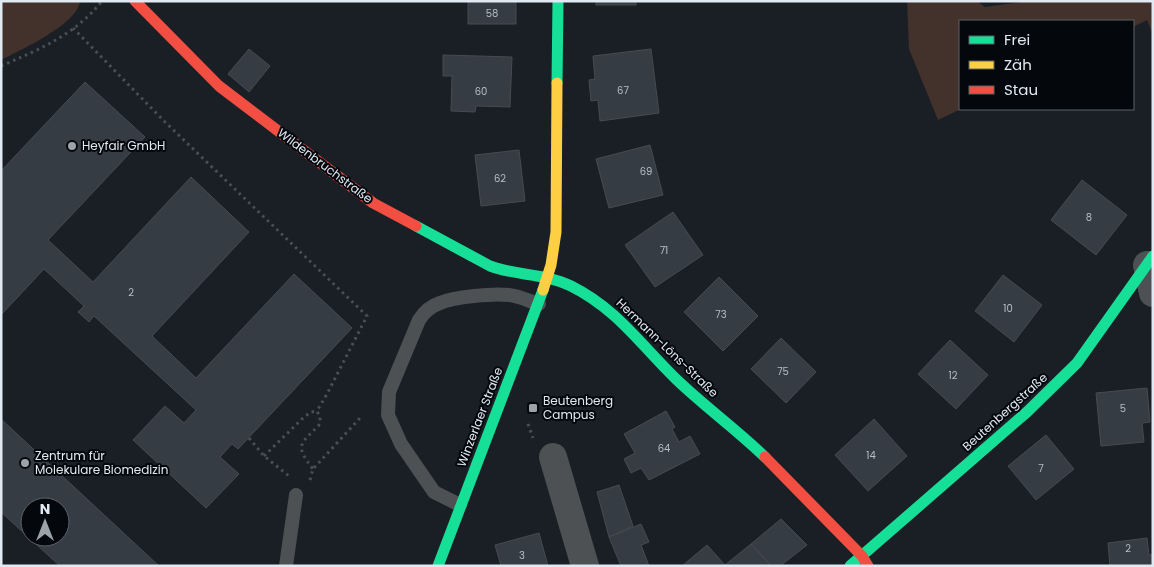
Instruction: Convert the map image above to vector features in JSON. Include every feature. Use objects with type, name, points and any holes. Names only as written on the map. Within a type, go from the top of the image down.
[{"type":"street","name":"Wildenbruchstraße","points":[[135,1],[219,86],[373,203],[490,266],[500,270],[548,277]]},
{"type":"street","points":[[548,277],[556,232],[558,1]]},
{"type":"street","points":[[1150,260],[1153,293]]},
{"type":"street","name":"Beutenbergstraße","points":[[850,566],[865,561],[1077,363],[1150,260]]},
{"type":"street","name":"Winzerlaer Straße","points":[[438,566],[548,277]]},
{"type":"street","name":"Hermann-Löns-Straße","points":[[548,277],[594,298],[619,318],[676,379],[763,455],[865,561]]},
{"type":"street","points":[[553,457],[585,566]]},
{"type":"lane","points":[[460,505],[434,492],[401,444],[388,415],[388,392],[419,320],[432,307],[446,301],[501,294],[538,304]]},
{"type":"lane","points":[[286,566],[296,495]]},
{"type":"path","points":[[1,66],[46,47],[94,12],[102,1]]},
{"type":"path","points":[[73,28],[164,122],[367,316],[317,411]]},
{"type":"path","points":[[264,456],[304,417],[311,412],[317,411]]},
{"type":"path","points":[[313,470],[301,454],[301,448],[302,443],[320,424],[320,417],[317,411]]},
{"type":"path","points":[[311,479],[313,470],[361,417]]},
{"type":"path","points":[[528,424],[532,437]]},
{"type":"path","points":[[249,438],[264,456],[295,481]]},
{"type":"shaded area","points":[[1,1],[80,1],[77,10],[70,19],[34,43],[1,60]]},
{"type":"shaded area","points":[[907,1],[977,1],[985,7],[1029,1],[1153,1],[1153,35],[1147,20],[1134,26],[1134,20],[959,20],[959,110],[938,120],[909,49]]},
{"type":"building","points":[[468,1],[516,1],[516,24],[468,24]]},
{"type":"building","points":[[596,1],[636,1],[636,5],[596,5]]},
{"type":"building","points":[[249,49],[270,66],[249,92],[228,74]]},
{"type":"building","points":[[651,49],[659,113],[600,121],[598,100],[591,101],[589,80],[595,79],[593,56]]},
{"type":"building","points":[[443,55],[512,57],[510,107],[476,106],[475,112],[451,111],[452,76],[443,76]]},
{"type":"building","points":[[85,82],[145,137],[48,240],[93,282],[191,177],[249,232],[152,336],[196,378],[294,274],[352,328],[238,449],[232,444],[220,457],[239,474],[206,508],[133,440],[165,406],[184,423],[196,410],[94,316],[89,322],[78,312],[84,306],[44,269],[1,315],[1,171]]},
{"type":"building","points":[[650,145],[663,195],[609,208],[596,159]]},
{"type":"building","points":[[519,150],[525,201],[481,206],[475,155]]},
{"type":"building","points":[[1082,180],[1127,215],[1096,255],[1051,220]]},
{"type":"building","points":[[673,212],[703,255],[655,287],[625,245]]},
{"type":"building","points":[[1003,275],[1042,305],[1014,342],[975,311]]},
{"type":"building","points":[[719,277],[758,316],[723,351],[684,312]]},
{"type":"building","points":[[781,338],[816,372],[786,403],[751,369]]},
{"type":"building","points":[[950,340],[988,375],[956,409],[918,374]]},
{"type":"building","points":[[1147,388],[1150,422],[1142,423],[1144,442],[1101,446],[1096,393]]},
{"type":"building","points":[[666,411],[675,427],[672,429],[679,442],[690,436],[700,454],[649,480],[641,468],[631,473],[624,459],[635,453],[624,434]]},
{"type":"building","name":"Zentrum für Molekulare Biomedizin","points":[[1,419],[159,566],[60,566],[39,547],[70,547],[70,497],[20,497],[20,529],[1,512]]},
{"type":"building","points":[[874,419],[907,456],[868,491],[835,455]]},
{"type":"building","points":[[1046,435],[1074,469],[1036,500],[1008,466]]},
{"type":"building","points":[[619,485],[633,526],[609,537],[597,492]]},
{"type":"building","points":[[781,519],[807,545],[780,566],[771,566],[751,544]]},
{"type":"building","points":[[641,524],[649,542],[641,545],[649,566],[621,566],[609,537]]},
{"type":"building","points":[[539,533],[548,566],[501,566],[495,545]]},
{"type":"building","points":[[1147,538],[1149,555],[1153,554],[1153,566],[1110,566],[1108,543]]},
{"type":"building","points":[[751,544],[771,566],[682,566],[707,545],[725,565]]},
{"type":"traffic: fast","points":[[557,83],[558,1]]},
{"type":"traffic: fast","points":[[416,226],[490,266],[510,272],[551,279],[571,286],[587,295],[615,316],[676,379],[765,457]]},
{"type":"traffic: fast","points":[[850,566],[1027,412],[1077,363],[1153,256]]},
{"type":"traffic: fast","points":[[438,566],[543,290]]},
{"type":"traffic: slow","points":[[543,290],[551,265],[556,232],[557,83]]},
{"type":"traffic: jam","points":[[135,1],[219,86],[373,203],[416,226]]},
{"type":"traffic: jam","points":[[765,457],[862,556],[868,566]]},
{"type":"place","name":"Heyfair GmbH","points":[[72,146]]},
{"type":"place","name":"Beutenberg Campus","points":[[533,408]]},
{"type":"place","name":"Zentrum für Molekulare Biomedizin","points":[[25,463]]}]
